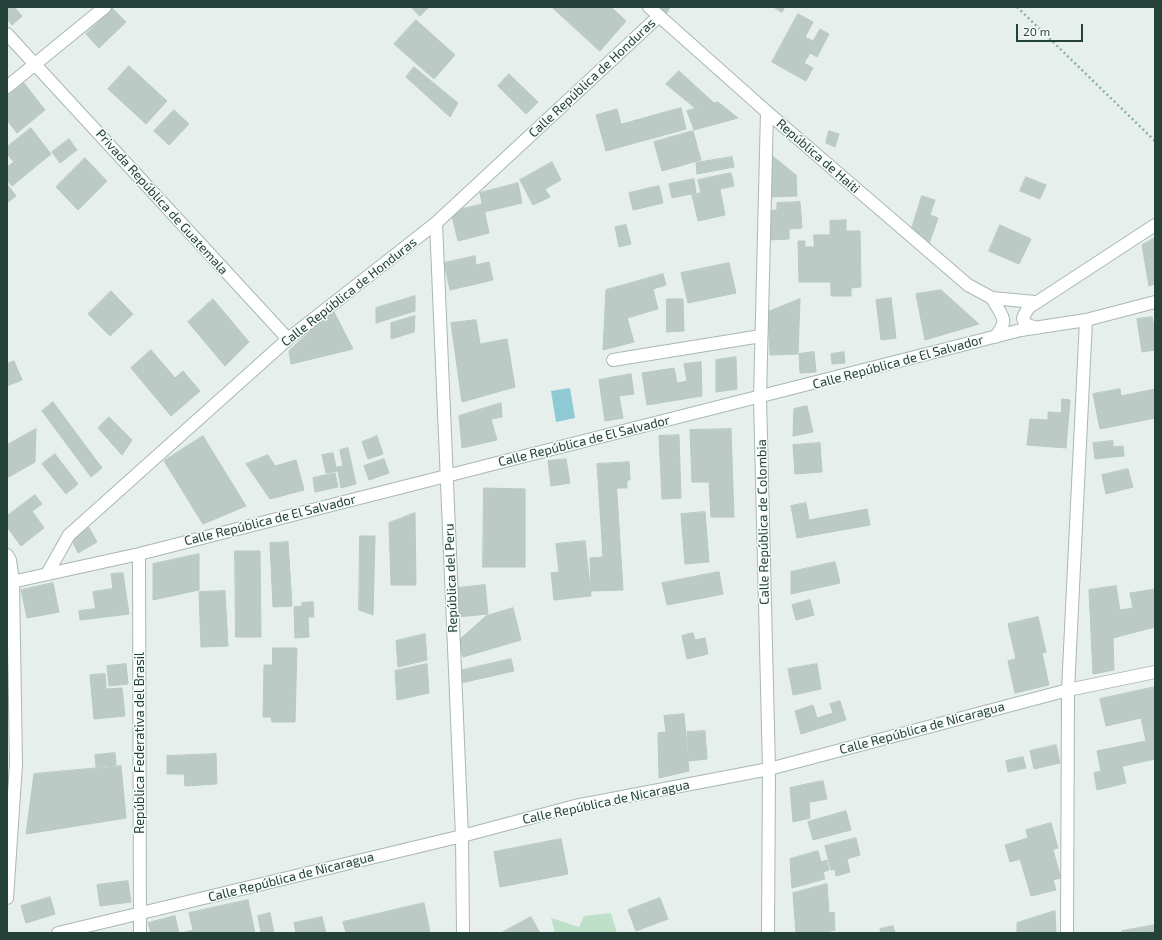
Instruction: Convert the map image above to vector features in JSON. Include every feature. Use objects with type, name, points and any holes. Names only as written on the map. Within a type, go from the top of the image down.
[{"type":"street","points":[[7,87],[105,7]]},
{"type":"street","name":"República de Haiti","points":[[649,7],[767,112],[968,284],[992,298]]},
{"type":"street","name":"Calle República de Honduras","points":[[47,574],[69,535],[288,339],[436,224],[659,16]]},
{"type":"street","name":"Privada República de Guatemala","points":[[7,34],[288,339]]},
{"type":"street","name":"Calle República de Colombia","points":[[767,112],[760,398],[769,768],[768,933]]},
{"type":"street","name":"República del Peru","points":[[436,224],[462,836],[464,933]]},
{"type":"street","points":[[1036,328],[1025,324],[1024,318],[1028,308],[1035,302],[1155,226]]},
{"type":"street","points":[[992,298],[1035,302]]},
{"type":"street","points":[[992,298],[1004,320],[1003,327],[994,337]]},
{"type":"street","name":"Calle República de El Salvador","points":[[10,582],[139,554],[447,475],[760,398],[994,337],[1036,328],[1086,320],[1155,302]]},
{"type":"street","points":[[1067,933],[1068,690],[1086,320]]},
{"type":"street","points":[[613,360],[761,336]]},
{"type":"street","name":"República Federativa del Brasil","points":[[139,554],[140,933]]},
{"type":"street","points":[[7,555],[10,560],[16,764],[7,898]]},
{"type":"street","name":"Calle República de Nicaragua","points":[[58,933],[462,836],[575,806],[769,768],[1068,690],[1155,672]]},
{"type":"path","points":[[1017,7],[1155,141]]},
{"type":"green space","points":[[611,913],[617,933],[555,933],[551,918],[579,927],[584,916]]},
{"type":"water","points":[[570,388],[575,418],[556,422],[551,391]]},
{"type":"building","points":[[7,7],[14,7],[22,16],[12,25],[7,19]]},
{"type":"building","points":[[411,7],[429,7],[420,16]]},
{"type":"building","points":[[552,7],[611,7],[626,21],[600,51]]},
{"type":"building","points":[[653,7],[670,7],[665,17]]},
{"type":"building","points":[[774,7],[785,7],[782,12]]},
{"type":"building","points":[[112,8],[126,22],[99,48],[86,34]]},
{"type":"building","points":[[798,14],[813,22],[805,37],[813,41],[820,29],[829,34],[817,57],[810,53],[804,63],[813,68],[806,81],[772,62]]},
{"type":"building","points":[[416,20],[455,55],[434,79],[394,44]]},
{"type":"building","points":[[129,66],[167,101],[146,124],[108,89]]},
{"type":"building","points":[[414,67],[458,103],[450,117],[406,77]]},
{"type":"building","points":[[679,71],[714,103],[695,108],[666,84]]},
{"type":"building","points":[[509,74],[538,102],[526,114],[498,86]]},
{"type":"building","points":[[24,83],[45,110],[17,133],[7,120],[7,96]]},
{"type":"building","points":[[718,102],[738,118],[694,130],[687,111]]},
{"type":"building","points":[[681,108],[686,129],[606,151],[596,115],[617,109],[621,124]]},
{"type":"building","points":[[174,110],[189,124],[169,145],[154,131]]},
{"type":"building","points":[[31,128],[51,154],[12,186],[7,180],[7,167],[14,162],[7,154],[7,147]]},
{"type":"building","points":[[693,131],[701,160],[662,171],[654,142]]},
{"type":"building","points":[[829,131],[839,134],[835,147],[826,143]]},
{"type":"building","points":[[69,139],[77,150],[60,163],[52,152]]},
{"type":"building","points":[[770,154],[796,175],[797,196],[770,197]]},
{"type":"building","points":[[732,157],[734,167],[697,174],[696,163]]},
{"type":"building","points":[[85,158],[107,181],[78,210],[56,187]]},
{"type":"building","points":[[552,162],[561,180],[545,189],[550,197],[533,205],[520,180]]},
{"type":"building","points":[[731,173],[734,186],[701,193],[698,180]]},
{"type":"building","points":[[1026,177],[1046,185],[1040,199],[1020,191]]},
{"type":"building","points":[[694,179],[696,193],[672,198],[669,184]]},
{"type":"building","points":[[518,183],[522,203],[484,212],[480,193]]},
{"type":"building","points":[[7,184],[16,196],[7,203]]},
{"type":"building","points":[[659,186],[663,203],[633,210],[629,193]]},
{"type":"building","points":[[720,189],[725,215],[698,221],[692,195]]},
{"type":"building","points":[[922,196],[935,200],[930,215],[938,218],[929,244],[912,228]]},
{"type":"building","points":[[800,202],[802,228],[789,229],[789,239],[767,240],[765,211],[777,210],[777,203]]},
{"type":"building","points":[[483,204],[489,233],[458,241],[451,212]]},
{"type":"building","points":[[846,220],[846,231],[860,231],[861,287],[851,288],[851,296],[831,296],[830,221]]},
{"type":"building","points":[[626,225],[631,244],[619,247],[615,227]]},
{"type":"building","points":[[1000,225],[1031,239],[1019,264],[989,251]]},
{"type":"building","points":[[814,235],[830,235],[830,282],[799,282],[798,241],[805,241],[805,247],[814,247]]},
{"type":"building","points":[[1155,238],[1155,284],[1149,286],[1142,245]]},
{"type":"building","points":[[475,256],[476,265],[489,262],[493,280],[450,290],[444,263]]},
{"type":"building","points":[[729,263],[736,293],[688,303],[681,273]]},
{"type":"building","points":[[663,274],[666,285],[653,289],[658,309],[627,318],[634,342],[603,350],[606,290]]},
{"type":"building","points":[[941,290],[979,324],[925,340],[916,294]]},
{"type":"building","points":[[111,291],[133,314],[110,336],[88,314]]},
{"type":"building","points":[[415,296],[415,311],[376,323],[376,308]]},
{"type":"building","points":[[891,298],[896,338],[881,340],[876,300]]},
{"type":"building","points":[[213,299],[249,342],[225,366],[188,322]]},
{"type":"building","points":[[667,299],[683,299],[684,331],[667,332]]},
{"type":"building","points":[[800,299],[798,354],[770,355],[768,312]]},
{"type":"building","points":[[333,310],[353,349],[291,364],[289,351]]},
{"type":"building","points":[[415,316],[414,332],[391,339],[391,323]]},
{"type":"building","points":[[1152,317],[1155,332],[1155,350],[1142,352],[1137,319]]},
{"type":"building","points":[[476,320],[480,344],[507,339],[515,387],[462,402],[451,323]]},
{"type":"building","points":[[151,350],[175,378],[183,371],[200,391],[171,416],[131,368]]},
{"type":"building","points":[[814,352],[816,372],[800,373],[799,354]]},
{"type":"building","points":[[844,352],[845,363],[832,364],[831,354]]},
{"type":"building","points":[[736,357],[737,389],[716,392],[716,360]]},
{"type":"building","points":[[14,361],[22,380],[7,386],[7,364]]},
{"type":"building","points":[[701,362],[702,396],[647,405],[642,373],[674,368],[677,383],[687,381],[684,364]]},
{"type":"building","points":[[631,374],[634,394],[619,396],[623,418],[605,421],[599,380]]},
{"type":"building","points":[[1120,389],[1121,396],[1155,389],[1155,418],[1100,429],[1093,394]]},
{"type":"building","points":[[1062,399],[1070,400],[1066,448],[1027,445],[1030,419],[1048,420],[1048,412],[1061,413]]},
{"type":"building","points":[[53,402],[102,468],[91,477],[42,411]]},
{"type":"building","points":[[501,403],[502,417],[491,419],[497,440],[462,448],[459,416]]},
{"type":"building","points":[[807,406],[813,432],[793,436],[794,409]]},
{"type":"building","points":[[109,417],[132,440],[122,455],[98,428]]},
{"type":"building","points":[[36,429],[35,462],[7,478],[7,445]]},
{"type":"building","points":[[731,429],[734,517],[711,517],[709,482],[692,482],[690,430]]},
{"type":"building","points":[[679,435],[681,498],[662,499],[659,436]]},
{"type":"building","points":[[203,436],[246,506],[203,524],[164,461]]},
{"type":"building","points":[[377,436],[383,454],[368,459],[362,442]]},
{"type":"building","points":[[1113,441],[1113,447],[1123,446],[1124,456],[1095,459],[1093,443]]},
{"type":"building","points":[[820,443],[822,472],[795,474],[793,445]]},
{"type":"building","points":[[348,448],[356,484],[341,488],[337,467],[343,466],[340,450]]},
{"type":"building","points":[[333,453],[337,471],[326,473],[322,455]]},
{"type":"building","points":[[55,454],[78,484],[66,494],[42,464]]},
{"type":"building","points":[[268,455],[275,466],[296,460],[304,490],[270,499],[246,464]]},
{"type":"building","points":[[384,459],[389,473],[369,480],[364,466]]},
{"type":"building","points":[[566,459],[570,483],[551,486],[548,461]]},
{"type":"building","points":[[629,462],[630,480],[627,480],[627,488],[617,488],[615,463]]},
{"type":"building","points":[[615,463],[623,590],[591,591],[590,558],[603,557],[597,464]]},
{"type":"building","points":[[1128,469],[1133,487],[1106,494],[1102,475]]},
{"type":"building","points":[[335,473],[338,487],[315,492],[313,478]]},
{"type":"building","points":[[484,488],[525,489],[525,567],[483,567]]},
{"type":"building","points":[[35,495],[42,504],[32,511],[44,528],[21,546],[7,527],[7,516]]},
{"type":"building","points":[[806,503],[809,520],[867,509],[870,525],[797,538],[791,506]]},
{"type":"building","points":[[705,512],[709,562],[685,564],[681,514]]},
{"type":"building","points":[[415,513],[416,585],[391,585],[389,523]]},
{"type":"building","points":[[89,528],[97,542],[78,553],[71,538]]},
{"type":"building","points":[[360,536],[375,536],[373,615],[359,610]]},
{"type":"building","points":[[585,541],[591,596],[554,600],[551,573],[559,572],[556,544]]},
{"type":"building","points":[[288,542],[292,606],[273,607],[270,543]]},
{"type":"building","points":[[235,551],[260,551],[261,637],[236,637]]},
{"type":"building","points":[[199,554],[199,590],[153,600],[153,564]]},
{"type":"building","points":[[835,562],[840,583],[791,594],[791,572]]},
{"type":"building","points":[[719,572],[723,594],[667,605],[662,583]]},
{"type":"building","points":[[123,573],[125,587],[113,589],[111,574]]},
{"type":"building","points":[[53,583],[59,612],[27,618],[21,590]]},
{"type":"building","points":[[485,585],[488,614],[457,617],[457,588]]},
{"type":"building","points":[[1116,586],[1120,610],[1133,608],[1130,593],[1155,589],[1155,627],[1113,638],[1114,670],[1093,674],[1089,590]]},
{"type":"building","points":[[125,587],[129,614],[97,618],[93,592]]},
{"type":"building","points":[[225,591],[228,646],[201,647],[199,592]]},
{"type":"building","points":[[810,600],[814,615],[796,620],[792,605]]},
{"type":"building","points":[[313,602],[314,617],[308,617],[309,637],[295,638],[294,607],[302,606],[302,603]]},
{"type":"building","points":[[513,608],[521,640],[463,657],[458,641],[486,616]]},
{"type":"building","points":[[95,609],[97,618],[80,620],[79,611]]},
{"type":"building","points":[[1038,617],[1046,652],[1016,659],[1008,624]]},
{"type":"building","points":[[693,633],[695,640],[705,638],[708,654],[687,659],[682,636]]},
{"type":"building","points":[[425,634],[427,660],[398,667],[396,641]]},
{"type":"building","points":[[273,648],[297,648],[295,722],[272,722],[271,717],[263,717],[264,665],[272,665]]},
{"type":"building","points":[[1042,653],[1049,685],[1015,693],[1008,661]]},
{"type":"building","points":[[511,659],[514,671],[461,683],[459,671]]},
{"type":"building","points":[[126,664],[128,684],[109,686],[107,666]]},
{"type":"building","points":[[427,664],[429,693],[397,700],[395,671]]},
{"type":"building","points":[[817,664],[821,689],[793,695],[788,669]]},
{"type":"building","points":[[105,674],[106,689],[122,688],[125,716],[94,719],[90,675]]},
{"type":"building","points":[[1155,687],[1155,759],[1101,771],[1097,751],[1146,741],[1141,718],[1106,726],[1100,699]]},
{"type":"building","points":[[840,701],[846,720],[801,734],[795,711],[813,705],[817,718],[833,713],[830,704]]},
{"type":"building","points":[[684,714],[689,771],[659,778],[658,733],[666,732],[664,716]]},
{"type":"building","points":[[705,731],[707,759],[689,761],[687,732]]},
{"type":"building","points":[[1056,745],[1060,763],[1034,769],[1030,751]]},
{"type":"building","points":[[115,753],[116,765],[96,767],[95,755]]},
{"type":"building","points":[[216,754],[217,784],[185,786],[184,774],[167,774],[167,756]]},
{"type":"building","points":[[1023,757],[1026,768],[1008,772],[1006,761]]},
{"type":"building","points":[[121,766],[126,818],[26,834],[34,774]]},
{"type":"building","points":[[1122,766],[1126,783],[1097,790],[1094,773]]},
{"type":"building","points":[[823,781],[827,799],[810,802],[808,784]]},
{"type":"building","points":[[808,784],[810,818],[793,822],[790,788]]},
{"type":"building","points":[[846,811],[851,830],[813,840],[808,822]]},
{"type":"building","points":[[1051,823],[1058,848],[1010,862],[1005,845],[1028,838],[1026,830]]},
{"type":"building","points":[[856,838],[860,855],[847,859],[850,872],[836,876],[835,869],[831,870],[825,846]]},
{"type":"building","points":[[561,839],[568,874],[500,887],[494,852]]},
{"type":"building","points":[[1053,850],[1061,878],[1053,880],[1056,890],[1031,896],[1020,859]]},
{"type":"building","points":[[818,851],[821,862],[827,860],[829,870],[823,872],[825,879],[792,888],[790,859]]},
{"type":"building","points":[[128,881],[131,902],[100,906],[97,885]]},
{"type":"building","points":[[827,884],[829,913],[834,912],[835,930],[821,933],[796,933],[793,893]]},
{"type":"building","points":[[50,897],[55,914],[26,923],[21,906]]},
{"type":"building","points":[[660,898],[668,919],[636,931],[628,910]]},
{"type":"building","points":[[248,900],[255,933],[182,933],[193,930],[189,913]]},
{"type":"building","points":[[424,903],[430,932],[346,933],[343,922]]},
{"type":"building","points":[[1055,911],[1056,933],[1017,933],[1017,923]]},
{"type":"building","points":[[270,913],[274,933],[261,933],[258,916]]},
{"type":"building","points":[[175,916],[179,933],[151,933],[148,923]]},
{"type":"building","points":[[322,917],[326,933],[296,933],[294,923]]},
{"type":"building","points":[[531,917],[540,933],[501,933]]},
{"type":"building","points":[[1155,925],[1155,933],[1122,933],[1122,931]]},
{"type":"building","points":[[893,926],[895,933],[881,933],[880,929]]}]
